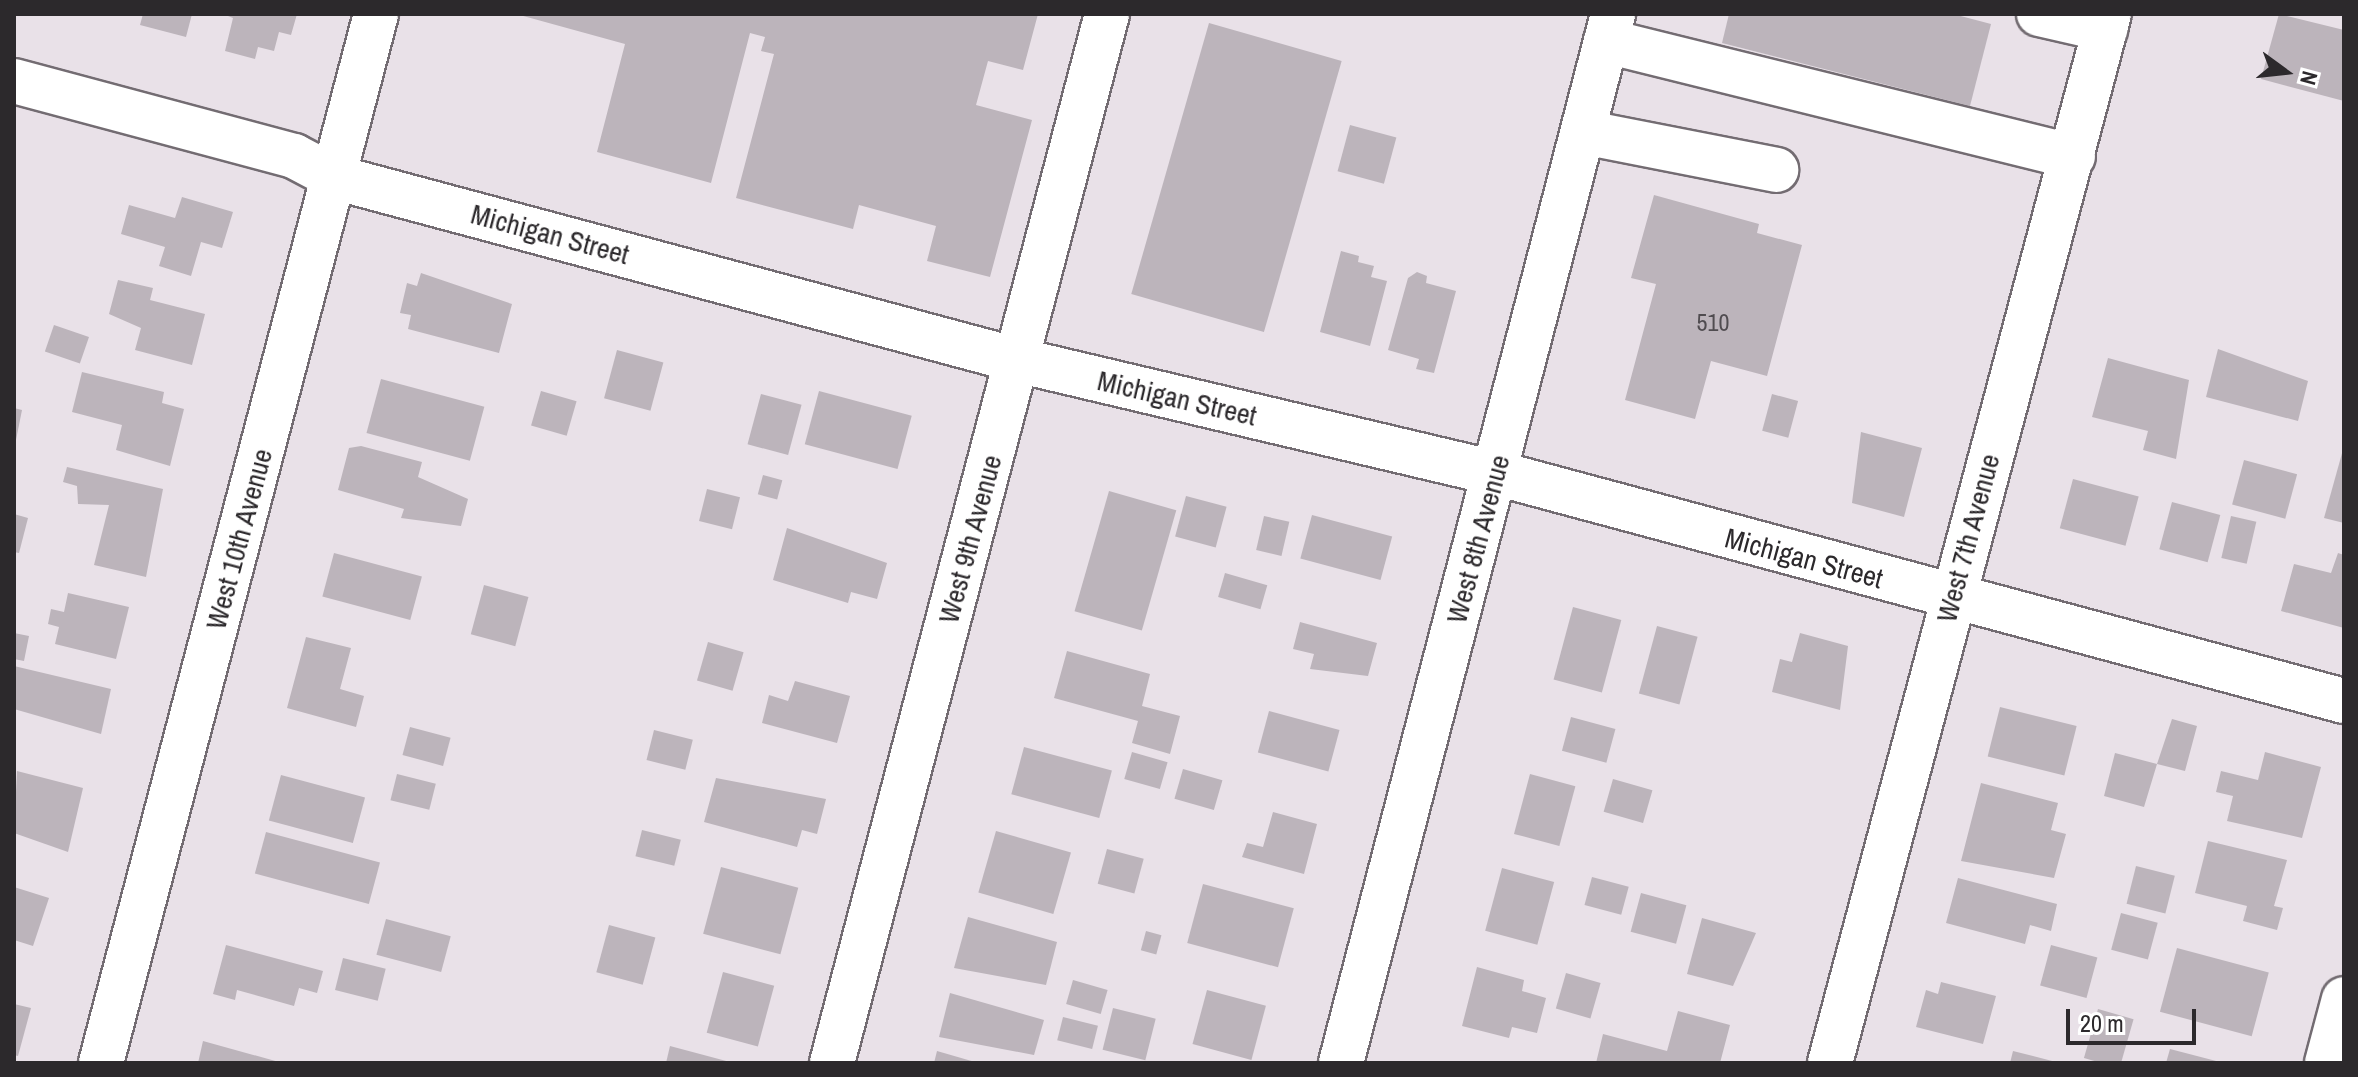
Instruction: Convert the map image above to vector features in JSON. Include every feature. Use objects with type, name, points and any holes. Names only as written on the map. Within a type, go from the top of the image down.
[{"type":"street","name":"West 10th Avenue","points":[[101,1063],[376,14]]},
{"type":"street","name":"West 9th Avenue","points":[[832,1063],[1107,14]]},
{"type":"street","points":[[2039,14],[2107,22]]},
{"type":"street","name":"West 7th Avenue","points":[[1830,1063],[2107,22]]},
{"type":"street","points":[[1610,28],[2073,157]]},
{"type":"street","name":"West 8th Avenue","points":[[1341,1063],[1610,28]]},
{"type":"street","name":"Michigan Street","points":[[14,81],[294,156],[334,177],[1017,360],[1496,473],[1951,599],[2344,701]]},
{"type":"street","points":[[1583,132],[1776,170]]},
{"type":"street","points":[[2327,1063],[2344,999]]},
{"type":"building","points":[[143,14],[192,14],[186,37],[140,25]]},
{"type":"building","points":[[223,14],[297,14],[291,35],[279,32],[274,51],[258,47],[255,59],[225,51],[233,18]]},
{"type":"building","points":[[516,14],[1038,14],[1023,70],[988,61],[976,105],[1032,120],[990,277],[927,261],[936,226],[859,205],[853,229],[736,198],[774,54],[761,51],[765,37],[750,33],[711,183],[597,152],[625,44]]},
{"type":"building","points":[[1729,14],[1953,14],[1991,24],[1970,106],[1722,43]]},
{"type":"building","points":[[2279,14],[2344,30],[2344,101],[2261,79]]},
{"type":"building","points":[[1209,23],[1342,61],[1264,332],[1131,294]]},
{"type":"building","points":[[1350,125],[1396,137],[1384,184],[1338,171]]},
{"type":"building","points":[[1654,195],[1759,224],[1757,233],[1802,245],[1767,376],[1711,361],[1695,419],[1625,400],[1656,284],[1631,278]]},
{"type":"building","points":[[182,197],[233,212],[222,248],[201,242],[191,276],[159,266],[165,247],[121,234],[129,205],[175,218]]},
{"type":"building","points":[[1341,251],[1359,256],[1358,262],[1374,266],[1371,277],[1387,281],[1370,346],[1320,332]]},
{"type":"building","points":[[1417,272],[1427,276],[1426,283],[1456,291],[1434,373],[1416,369],[1419,359],[1388,350],[1408,278]]},
{"type":"building","points":[[421,273],[512,304],[499,353],[408,329],[411,315],[400,313],[407,283],[417,286]]},
{"type":"building","points":[[118,280],[153,288],[150,300],[205,314],[192,365],[135,350],[141,328],[109,314]]},
{"type":"building","points":[[54,325],[89,337],[80,364],[45,351]]},
{"type":"building","points":[[2218,349],[2308,381],[2298,421],[2206,397]]},
{"type":"building","points":[[617,350],[663,362],[650,411],[604,398]]},
{"type":"building","points":[[2108,358],[2189,380],[2176,459],[2143,450],[2148,431],[2092,417]]},
{"type":"building","points":[[82,372],[164,392],[162,403],[184,409],[170,466],[116,450],[122,425],[72,412]]},
{"type":"building","points":[[381,379],[484,407],[470,461],[367,433]]},
{"type":"building","points":[[541,391],[577,401],[567,436],[531,426]]},
{"type":"building","points":[[819,391],[912,416],[897,469],[805,444]]},
{"type":"building","points":[[761,394],[802,405],[788,455],[748,444]]},
{"type":"building","points":[[1772,394],[1798,401],[1788,438],[1762,431]]},
{"type":"building","points":[[14,408],[22,410],[15,445],[14,444]]},
{"type":"building","points":[[1861,432],[1922,448],[1904,517],[1852,503]]},
{"type":"building","points":[[361,446],[422,462],[418,477],[468,499],[461,526],[401,518],[404,509],[338,490],[349,448]]},
{"type":"building","points":[[2344,446],[2344,523],[2324,518]]},
{"type":"building","points":[[2244,460],[2297,474],[2285,519],[2232,504]]},
{"type":"building","points":[[67,467],[163,489],[146,577],[94,565],[109,505],[78,504],[77,486],[63,482]]},
{"type":"building","points":[[763,475],[782,480],[777,499],[758,494]]},
{"type":"building","points":[[2073,479],[2139,497],[2125,546],[2060,528]]},
{"type":"building","points":[[707,489],[740,497],[732,529],[699,521]]},
{"type":"building","points":[[1109,491],[1176,510],[1142,630],[1075,611]]},
{"type":"building","points":[[1186,496],[1227,507],[1216,547],[1175,537]]},
{"type":"building","points":[[2172,502],[2220,515],[2208,562],[2159,549]]},
{"type":"building","points":[[14,514],[28,518],[19,553],[14,552]]},
{"type":"building","points":[[1312,515],[1392,536],[1381,580],[1300,558]]},
{"type":"building","points":[[1264,516],[1289,522],[1281,556],[1256,550]]},
{"type":"building","points":[[2231,516],[2256,522],[2247,564],[2221,558]]},
{"type":"building","points":[[787,528],[887,563],[877,599],[851,592],[848,603],[773,580]]},
{"type":"building","points":[[334,553],[422,577],[410,620],[322,596]]},
{"type":"building","points":[[2338,553],[2344,555],[2344,628],[2281,611],[2294,564],[2331,573]]},
{"type":"building","points":[[1225,573],[1267,585],[1260,609],[1218,597]]},
{"type":"building","points":[[484,585],[528,597],[515,646],[471,634]]},
{"type":"building","points":[[68,593],[129,607],[116,659],[55,644],[59,627],[48,624],[51,609],[64,612]]},
{"type":"building","points":[[1573,607],[1621,620],[1602,692],[1554,679]]},
{"type":"building","points":[[1300,622],[1377,643],[1368,676],[1310,669],[1314,654],[1293,649]]},
{"type":"building","points":[[1657,626],[1698,637],[1679,704],[1639,694]]},
{"type":"building","points":[[14,633],[29,636],[24,661],[14,659]]},
{"type":"building","points":[[1800,633],[1848,646],[1840,710],[1772,692],[1780,659],[1792,662]]},
{"type":"building","points":[[306,637],[351,648],[340,689],[364,696],[356,727],[287,708]]},
{"type":"building","points":[[708,642],[744,652],[733,691],[697,680]]},
{"type":"building","points":[[1067,651],[1150,674],[1142,706],[1180,716],[1170,754],[1132,743],[1138,721],[1054,698]]},
{"type":"building","points":[[14,666],[111,689],[101,734],[14,709]]},
{"type":"building","points":[[795,681],[850,696],[837,743],[762,723],[769,695],[788,701]]},
{"type":"building","points":[[2000,707],[2077,726],[2064,776],[1988,756]]},
{"type":"building","points":[[1269,711],[1340,730],[1328,771],[1258,753]]},
{"type":"building","points":[[1571,717],[1615,729],[1606,763],[1562,751]]},
{"type":"building","points":[[2172,719],[2197,726],[2185,771],[2157,764]]},
{"type":"building","points":[[410,727],[451,738],[443,766],[402,755]]},
{"type":"building","points":[[654,730],[693,740],[685,770],[647,760]]},
{"type":"building","points":[[1024,747],[1112,771],[1099,818],[1011,794]]},
{"type":"building","points":[[1132,752],[1168,762],[1160,789],[1124,779]]},
{"type":"building","points":[[2265,752],[2321,767],[2302,838],[2227,821],[2233,796],[2216,792],[2221,771],[2258,780]]},
{"type":"building","points":[[2115,753],[2157,764],[2144,807],[2104,796]]},
{"type":"building","points":[[1183,769],[1222,780],[1214,810],[1174,799]]},
{"type":"building","points":[[17,771],[83,788],[68,852],[14,833]]},
{"type":"building","points":[[397,774],[436,784],[429,810],[390,800]]},
{"type":"building","points":[[1530,774],[1575,786],[1559,846],[1514,834]]},
{"type":"building","points":[[281,775],[365,798],[353,843],[269,820]]},
{"type":"building","points":[[716,778],[826,799],[817,834],[802,830],[797,847],[704,822]]},
{"type":"building","points":[[1613,779],[1652,790],[1643,823],[1604,812]]},
{"type":"building","points":[[1981,783],[2058,803],[2051,830],[2066,834],[2054,878],[1961,861]]},
{"type":"building","points":[[1273,812],[1317,824],[1304,874],[1242,857],[1247,843],[1263,847]]},
{"type":"building","points":[[642,830],[681,840],[674,866],[635,856]]},
{"type":"building","points":[[996,831],[1071,852],[1053,914],[978,893]]},
{"type":"building","points":[[266,832],[380,863],[369,904],[255,874]]},
{"type":"building","points":[[2208,841],[2287,860],[2274,906],[2283,908],[2277,930],[2243,921],[2247,906],[2195,893]]},
{"type":"building","points":[[1107,849],[1144,859],[1134,894],[1098,884]]},
{"type":"building","points":[[2136,866],[2175,876],[2165,914],[2127,904]]},
{"type":"building","points":[[721,867],[798,888],[780,954],[703,934]]},
{"type":"building","points":[[1502,868],[1554,882],[1537,945],[1485,931]]},
{"type":"building","points":[[1592,877],[1629,887],[1621,915],[1584,905]]},
{"type":"building","points":[[1958,878],[2057,904],[2051,931],[2030,925],[2025,944],[1946,923]]},
{"type":"building","points":[[1203,884],[1294,908],[1278,967],[1187,943]]},
{"type":"building","points":[[14,887],[49,898],[33,946],[14,940]]},
{"type":"building","points":[[1641,893],[1686,905],[1676,944],[1631,932]]},
{"type":"building","points":[[2121,913],[2158,923],[2148,960],[2111,950]]},
{"type":"building","points":[[968,917],[1057,942],[1046,985],[954,968]]},
{"type":"building","points":[[1702,918],[1756,933],[1733,986],[1687,974]]},
{"type":"building","points":[[386,919],[451,936],[441,972],[376,955]]},
{"type":"building","points":[[609,925],[655,937],[643,985],[596,972]]},
{"type":"building","points":[[1146,931],[1161,935],[1156,954],[1141,950]]},
{"type":"building","points":[[226,945],[323,971],[317,993],[299,988],[294,1006],[237,990],[235,1000],[213,994]]},
{"type":"building","points":[[2051,945],[2097,957],[2086,998],[2040,986]]},
{"type":"building","points":[[2177,948],[2269,973],[2252,1036],[2160,1012]]},
{"type":"building","points":[[343,958],[386,969],[378,1001],[335,990]]},
{"type":"building","points":[[1477,967],[1524,980],[1522,991],[1546,998],[1537,1033],[1512,1027],[1509,1038],[1462,1026]]},
{"type":"building","points":[[723,972],[774,986],[758,1047],[707,1033]]},
{"type":"building","points":[[1566,973],[1601,983],[1590,1018],[1556,1009]]},
{"type":"building","points":[[1073,980],[1108,990],[1101,1014],[1066,1004]]},
{"type":"building","points":[[1941,982],[1996,996],[1983,1044],[1916,1027],[1926,990],[1938,994]]},
{"type":"building","points":[[1207,990],[1266,1006],[1251,1060],[1193,1044]]},
{"type":"building","points":[[950,993],[1044,1020],[1034,1055],[939,1037]]},
{"type":"building","points":[[14,1004],[31,1008],[18,1056],[14,1055]]},
{"type":"building","points":[[1113,1008],[1156,1019],[1145,1060],[1103,1050]]},
{"type":"building","points":[[2098,1009],[2134,1019],[2121,1063],[2101,1063],[2084,1058]]},
{"type":"building","points":[[1678,1011],[1730,1025],[1720,1063],[1596,1063],[1603,1034],[1667,1051]]},
{"type":"building","points":[[1063,1017],[1098,1026],[1092,1049],[1057,1040]]},
{"type":"building","points":[[203,1041],[279,1062],[279,1063],[198,1063]]},
{"type":"building","points":[[670,1046],[730,1062],[730,1063],[666,1063]]},
{"type":"building","points":[[2170,1049],[2220,1062],[2220,1063],[2166,1063]]},
{"type":"building","points":[[937,1051],[975,1062],[975,1063],[934,1063]]},
{"type":"building","points":[[2013,1051],[2056,1062],[2056,1063],[2010,1063]]}]
